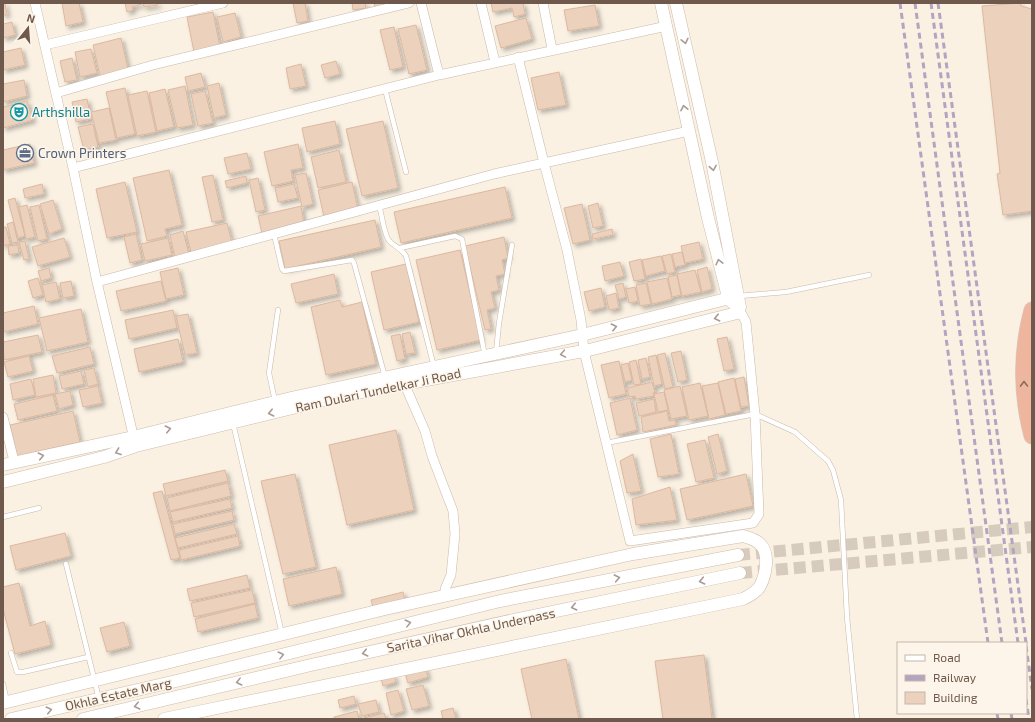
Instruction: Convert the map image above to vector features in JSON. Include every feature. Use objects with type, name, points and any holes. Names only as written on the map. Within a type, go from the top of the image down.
[{"type":"highway","points":[[1032,310],[1027,332],[1024,375],[1027,418],[1032,436]]},
{"type":"street","points":[[35,3],[73,168],[96,282],[135,441]]},
{"type":"street","points":[[45,46],[223,3]]},
{"type":"street","points":[[56,93],[153,65],[409,3]]},
{"type":"street","points":[[421,3],[439,75]]},
{"type":"street","points":[[481,3],[495,62]]},
{"type":"street","points":[[543,3],[552,49]]},
{"type":"street","points":[[661,3],[727,293],[726,300]]},
{"type":"street","points":[[5,703],[282,634],[633,554],[753,523],[759,514],[755,414],[746,322],[740,311],[712,162],[676,3]]},
{"type":"street","points":[[73,168],[439,75],[552,49],[667,26]]},
{"type":"street","points":[[164,719],[193,716],[743,599],[760,587],[766,564],[764,549],[755,539],[743,536],[684,540],[630,541],[605,443],[584,351],[568,250],[544,163],[518,57]]},
{"type":"street","points":[[96,282],[494,174],[689,131]]},
{"type":"street","points":[[726,300],[740,311]]},
{"type":"street","points":[[386,382],[434,367],[582,335],[726,300]]},
{"type":"street","name":"Ram Dulari Tundelkar Ji Road","points":[[3,482],[104,457],[135,441],[275,402],[386,382],[404,383],[584,351],[740,311]]},
{"type":"street","name":"Ram Dulari Tundelkar Ji Road","points":[[3,417],[9,463],[232,422],[386,382]]},
{"type":"street","points":[[404,383],[425,431],[432,456],[453,511],[455,534],[451,575],[445,588],[448,595]]},
{"type":"street","name":"Sarita Vihar Okhla Underpass","points":[[203,674],[500,601],[738,555]]},
{"type":"street","name":"Sarita Vihar Okhla Underpass","points":[[204,691],[518,619],[740,574]]},
{"type":"street","name":"Okhla Estate Marg","points":[[11,719],[203,674]]},
{"type":"street","points":[[178,680],[188,695],[193,716]]},
{"type":"street","points":[[178,680],[176,698],[180,717]]},
{"type":"street","name":"Okhla Estate Marg","points":[[83,719],[204,691]]},
{"type":"lane","points":[[385,89],[406,172]]},
{"type":"lane","points":[[379,205],[389,239],[394,245],[400,248],[406,256],[434,367]]},
{"type":"lane","points":[[274,234],[282,269],[284,271],[352,260],[386,382]]},
{"type":"lane","points":[[400,248],[455,236],[462,239],[491,355]]},
{"type":"lane","points":[[491,355],[499,323],[512,246]]},
{"type":"lane","points":[[738,296],[786,292],[870,275]]},
{"type":"lane","points":[[275,402],[269,373],[278,310]]},
{"type":"lane","points":[[605,443],[755,414],[795,432],[828,461],[833,470],[841,500],[847,617],[857,719]]},
{"type":"lane","points":[[232,422],[282,634]]},
{"type":"lane","points":[[3,517],[39,508]]},
{"type":"lane","points":[[66,564],[93,680],[99,699]]},
{"type":"lane","points":[[11,653],[17,672],[24,672],[88,657]]},
{"type":"lane","points":[[3,684],[5,703]]},
{"type":"building","points":[[3,3],[5,3],[7,15],[3,15]]},
{"type":"building","points":[[62,3],[79,3],[83,22],[66,26]]},
{"type":"building","points":[[125,3],[142,4],[132,7],[133,10],[127,12]]},
{"type":"building","points":[[143,3],[157,3],[158,5],[144,7]]},
{"type":"building","points":[[293,3],[305,3],[308,21],[297,23]]},
{"type":"building","points":[[352,3],[365,3],[366,8],[353,10]]},
{"type":"building","points":[[374,3],[399,3],[375,8]]},
{"type":"building","points":[[491,3],[523,3],[525,14],[514,17],[512,8],[493,12]]},
{"type":"building","points":[[1020,3],[1021,6],[1032,9],[1032,211],[1003,215],[997,174],[1000,173],[982,6]]},
{"type":"building","points":[[595,5],[599,26],[568,31],[564,10]]},
{"type":"building","points":[[213,12],[220,47],[194,52],[187,17]]},
{"type":"building","points":[[235,13],[241,37],[223,42],[217,17]]},
{"type":"building","points":[[526,18],[532,39],[501,48],[495,26]]},
{"type":"building","points":[[12,22],[15,35],[3,38],[3,24]]},
{"type":"building","points":[[416,25],[427,70],[409,74],[398,29]]},
{"type":"building","points":[[394,27],[403,67],[390,70],[380,30]]},
{"type":"building","points":[[121,38],[128,69],[100,76],[93,45]]},
{"type":"building","points":[[21,48],[25,65],[3,70],[3,52]]},
{"type":"building","points":[[91,49],[97,73],[80,77],[75,52]]},
{"type":"building","points":[[72,58],[77,80],[65,82],[60,61]]},
{"type":"building","points":[[336,61],[340,74],[325,78],[321,65]]},
{"type":"building","points":[[301,64],[306,86],[290,89],[286,68]]},
{"type":"building","points":[[559,72],[566,105],[538,110],[531,78]]},
{"type":"building","points":[[201,73],[205,87],[188,91],[185,77]]},
{"type":"building","points":[[24,80],[27,96],[3,102],[3,84]]},
{"type":"building","points":[[219,83],[226,115],[214,118],[207,86]]},
{"type":"building","points":[[185,86],[193,125],[177,128],[168,90]]},
{"type":"building","points":[[125,88],[135,134],[117,138],[106,92]]},
{"type":"building","points":[[165,89],[174,127],[157,131],[149,93]]},
{"type":"building","points":[[147,91],[156,132],[137,136],[128,95]]},
{"type":"building","points":[[205,91],[213,123],[198,126],[191,94]]},
{"type":"building","points":[[87,99],[91,119],[76,122],[72,102]]},
{"type":"building","points":[[27,101],[33,120],[3,128],[3,107]]},
{"type":"building","points":[[109,108],[116,140],[99,143],[91,112]]},
{"type":"building","points":[[335,121],[340,144],[307,152],[302,128]]},
{"type":"building","points":[[383,121],[398,188],[362,196],[346,129]]},
{"type":"building","points":[[93,124],[98,147],[84,150],[78,127]]},
{"type":"building","points":[[30,144],[34,163],[3,170],[3,150]]},
{"type":"building","points":[[298,144],[303,168],[291,170],[293,181],[272,186],[264,152]]},
{"type":"building","points":[[339,150],[346,182],[318,188],[311,157]]},
{"type":"building","points":[[247,153],[251,169],[228,174],[224,158]]},
{"type":"building","points":[[169,170],[182,225],[165,229],[167,236],[147,241],[133,178]]},
{"type":"building","points":[[306,173],[313,204],[302,207],[295,175]]},
{"type":"building","points":[[213,175],[223,220],[212,222],[202,177]]},
{"type":"building","points":[[246,176],[247,183],[227,188],[225,181]]},
{"type":"building","points":[[258,178],[265,210],[256,212],[249,180]]},
{"type":"building","points":[[125,182],[137,232],[107,238],[96,189]]},
{"type":"building","points":[[352,182],[358,209],[324,217],[318,190]]},
{"type":"building","points":[[42,184],[44,194],[25,198],[23,189]]},
{"type":"building","points":[[294,184],[298,198],[278,202],[275,188]]},
{"type":"building","points":[[505,187],[512,218],[401,243],[394,212]]},
{"type":"building","points":[[15,198],[25,236],[18,238],[8,200]]},
{"type":"building","points":[[53,200],[62,229],[49,234],[40,204]]},
{"type":"building","points":[[598,203],[603,226],[593,228],[588,206]]},
{"type":"building","points":[[582,204],[590,240],[573,244],[564,208]]},
{"type":"building","points":[[27,205],[35,237],[26,239],[19,207]]},
{"type":"building","points":[[39,205],[47,239],[38,241],[30,207]]},
{"type":"building","points":[[301,206],[304,224],[262,233],[258,216]]},
{"type":"building","points":[[375,220],[381,247],[285,269],[279,241]]},
{"type":"building","points":[[13,222],[18,242],[12,243],[7,224]]},
{"type":"building","points":[[227,223],[232,243],[191,252],[186,232]]},
{"type":"building","points":[[3,227],[6,227],[10,244],[3,246]]},
{"type":"building","points":[[612,229],[613,235],[593,239],[592,234]]},
{"type":"building","points":[[183,231],[189,254],[175,258],[170,235]]},
{"type":"building","points":[[136,234],[142,260],[130,263],[124,237]]},
{"type":"building","points":[[504,237],[508,258],[502,260],[505,274],[496,276],[499,290],[491,292],[495,308],[487,310],[491,329],[485,330],[465,246]]},
{"type":"building","points":[[64,238],[70,257],[38,266],[32,247]]},
{"type":"building","points":[[168,238],[172,255],[145,261],[141,244]]},
{"type":"building","points":[[25,241],[29,259],[24,260],[19,242]]},
{"type":"building","points":[[699,242],[703,259],[685,263],[681,246]]},
{"type":"building","points":[[18,245],[19,253],[9,255],[8,246]]},
{"type":"building","points":[[460,250],[481,340],[437,350],[416,260]]},
{"type":"building","points":[[682,252],[685,265],[675,267],[672,254]]},
{"type":"building","points":[[671,254],[675,272],[667,274],[662,256]]},
{"type":"building","points":[[661,256],[665,271],[646,276],[642,260]]},
{"type":"building","points":[[641,259],[645,279],[634,281],[629,262]]},
{"type":"building","points":[[620,262],[624,276],[605,281],[602,266]]},
{"type":"building","points":[[406,264],[419,322],[384,330],[371,272]]},
{"type":"building","points":[[707,267],[712,289],[702,292],[697,270]]},
{"type":"building","points":[[49,268],[51,278],[41,281],[38,271]]},
{"type":"building","points":[[178,268],[184,295],[166,299],[160,272]]},
{"type":"building","points":[[695,270],[701,292],[682,296],[677,274]]},
{"type":"building","points":[[334,274],[338,294],[296,303],[291,284]]},
{"type":"building","points":[[677,275],[681,295],[672,297],[668,277]]},
{"type":"building","points":[[38,278],[43,295],[33,298],[28,281]]},
{"type":"building","points":[[667,278],[672,299],[652,304],[647,282]]},
{"type":"building","points":[[71,281],[74,296],[63,298],[60,283]]},
{"type":"building","points":[[161,281],[166,301],[121,311],[116,291]]},
{"type":"building","points":[[56,282],[60,299],[46,302],[42,285]]},
{"type":"building","points":[[623,283],[626,297],[619,299],[615,285]]},
{"type":"building","points":[[646,283],[651,304],[640,306],[636,285]]},
{"type":"building","points":[[635,287],[638,301],[629,303],[626,289]]},
{"type":"building","points":[[601,288],[605,307],[589,311],[584,292]]},
{"type":"building","points":[[616,293],[619,308],[609,310],[606,296]]},
{"type":"building","points":[[340,300],[342,307],[362,302],[376,364],[326,375],[311,307]]},
{"type":"building","points":[[34,306],[38,324],[3,332],[3,313]]},
{"type":"building","points":[[81,309],[88,342],[47,351],[39,318]]},
{"type":"building","points":[[173,310],[177,328],[129,339],[125,320]]},
{"type":"building","points":[[188,314],[197,353],[185,355],[176,316]]},
{"type":"building","points":[[410,332],[415,353],[406,354],[402,334]]},
{"type":"building","points":[[400,334],[405,359],[397,361],[391,336]]},
{"type":"building","points":[[38,335],[42,352],[4,360],[3,342]]},
{"type":"building","points":[[727,337],[734,369],[724,371],[717,339]]},
{"type":"building","points":[[178,339],[183,362],[139,372],[134,349]]},
{"type":"building","points":[[90,347],[94,364],[57,373],[52,356]]},
{"type":"building","points":[[681,351],[687,380],[678,382],[671,353]]},
{"type":"building","points":[[665,353],[673,387],[665,389],[657,355]]},
{"type":"building","points":[[656,355],[662,384],[654,386],[648,357]]},
{"type":"building","points":[[29,356],[33,371],[8,377],[4,362]]},
{"type":"building","points":[[646,358],[650,377],[642,379],[638,360]]},
{"type":"building","points":[[636,360],[641,384],[634,385],[629,362]]},
{"type":"building","points":[[619,361],[626,394],[609,398],[601,365]]},
{"type":"building","points":[[628,363],[632,380],[625,382],[621,365]]},
{"type":"building","points":[[94,368],[98,384],[88,387],[84,370]]},
{"type":"building","points":[[81,371],[84,384],[62,389],[59,376]]},
{"type":"building","points":[[53,375],[56,393],[36,397],[33,379]]},
{"type":"building","points":[[744,377],[749,406],[741,407],[735,379]]},
{"type":"building","points":[[734,378],[741,411],[726,414],[718,382]]},
{"type":"building","points":[[31,379],[35,395],[13,400],[10,384]]},
{"type":"building","points":[[652,382],[655,392],[653,393],[654,396],[636,399],[635,396],[629,397],[627,388]]},
{"type":"building","points":[[700,383],[708,416],[689,420],[682,387]]},
{"type":"building","points":[[718,383],[725,415],[709,419],[702,386]]},
{"type":"building","points":[[98,386],[102,403],[83,407],[79,390]]},
{"type":"building","points":[[680,386],[687,416],[671,419],[664,390]]},
{"type":"building","points":[[70,391],[73,405],[59,409],[55,394]]},
{"type":"building","points":[[664,392],[668,410],[658,412],[654,394]]},
{"type":"building","points":[[53,395],[57,411],[18,420],[14,404]]},
{"type":"building","points":[[630,398],[637,430],[617,435],[610,403]]},
{"type":"building","points":[[654,399],[656,412],[639,416],[636,403]]},
{"type":"building","points":[[73,411],[80,442],[17,456],[10,425]]},
{"type":"building","points":[[667,411],[669,421],[675,420],[676,425],[643,432],[641,417]]},
{"type":"building","points":[[396,430],[414,510],[347,525],[329,445]]},
{"type":"building","points":[[671,434],[679,474],[658,477],[650,439]]},
{"type":"building","points":[[718,434],[727,471],[717,474],[708,437]]},
{"type":"building","points":[[705,440],[714,478],[696,482],[687,444]]},
{"type":"building","points":[[633,454],[641,491],[627,493],[620,461]]},
{"type":"building","points":[[225,470],[228,481],[166,496],[163,484]]},
{"type":"building","points":[[295,474],[316,567],[283,574],[261,481]]},
{"type":"building","points":[[746,474],[753,506],[687,520],[680,489]]},
{"type":"building","points":[[228,483],[231,496],[170,511],[167,498]]},
{"type":"building","points":[[670,487],[677,520],[636,525],[632,499]]},
{"type":"building","points":[[162,491],[180,558],[171,560],[153,493]]},
{"type":"building","points":[[230,499],[232,508],[173,522],[170,512]]},
{"type":"building","points":[[232,511],[234,520],[175,534],[173,524]]},
{"type":"building","points":[[234,524],[237,534],[178,548],[175,538]]},
{"type":"building","points":[[65,533],[71,556],[16,570],[10,546]]},
{"type":"building","points":[[238,536],[240,546],[181,560],[179,550]]},
{"type":"building","points":[[336,567],[342,594],[289,606],[283,579]]},
{"type":"building","points":[[247,575],[250,588],[190,601],[187,589]]},
{"type":"building","points":[[19,583],[30,626],[45,621],[51,645],[15,654],[3,609],[3,587]]},
{"type":"building","points":[[252,590],[255,603],[194,617],[191,603]]},
{"type":"building","points":[[403,592],[406,604],[374,611],[371,600]]},
{"type":"building","points":[[255,604],[258,618],[198,632],[195,619]]},
{"type":"building","points":[[124,622],[130,646],[107,652],[100,628]]},
{"type":"building","points":[[704,655],[712,719],[663,719],[655,661]]},
{"type":"building","points":[[566,659],[579,719],[532,719],[521,669]]},
{"type":"building","points":[[425,667],[428,677],[408,683],[405,673]]},
{"type":"building","points":[[394,675],[396,682],[383,686],[381,678]]},
{"type":"building","points":[[423,685],[429,706],[412,710],[406,689]]},
{"type":"building","points":[[398,690],[404,711],[391,715],[386,693]]},
{"type":"building","points":[[354,696],[356,704],[340,708],[338,700]]},
{"type":"building","points":[[376,700],[379,712],[362,716],[358,704]]},
{"type":"building","points":[[453,708],[456,719],[443,719],[441,711]]},
{"type":"building","points":[[357,711],[359,719],[334,719],[334,717]]},
{"type":"building","points":[[384,713],[386,719],[360,719]]},
{"type":"tunnel","points":[[738,555],[1032,527]]},
{"type":"tunnel","points":[[740,573],[1032,547]]},
{"type":"railway","points":[[900,3],[988,642]]},
{"type":"railway","points":[[915,3],[1002,642]]},
{"type":"railway","points":[[931,3],[1018,642]]},
{"type":"railway","points":[[938,3],[1026,642]]},
{"type":"railway","points":[[1027,653],[1032,689]]},
{"type":"railway","points":[[1027,706],[1029,719]]},
{"type":"railway","points":[[997,714],[998,719]]},
{"type":"railway","points":[[1011,714],[1012,719]]},
{"type":"place","name":"Arthshilla","points":[[19,112]]},
{"type":"place","name":"Crown Printers","points":[[25,153]]}]
